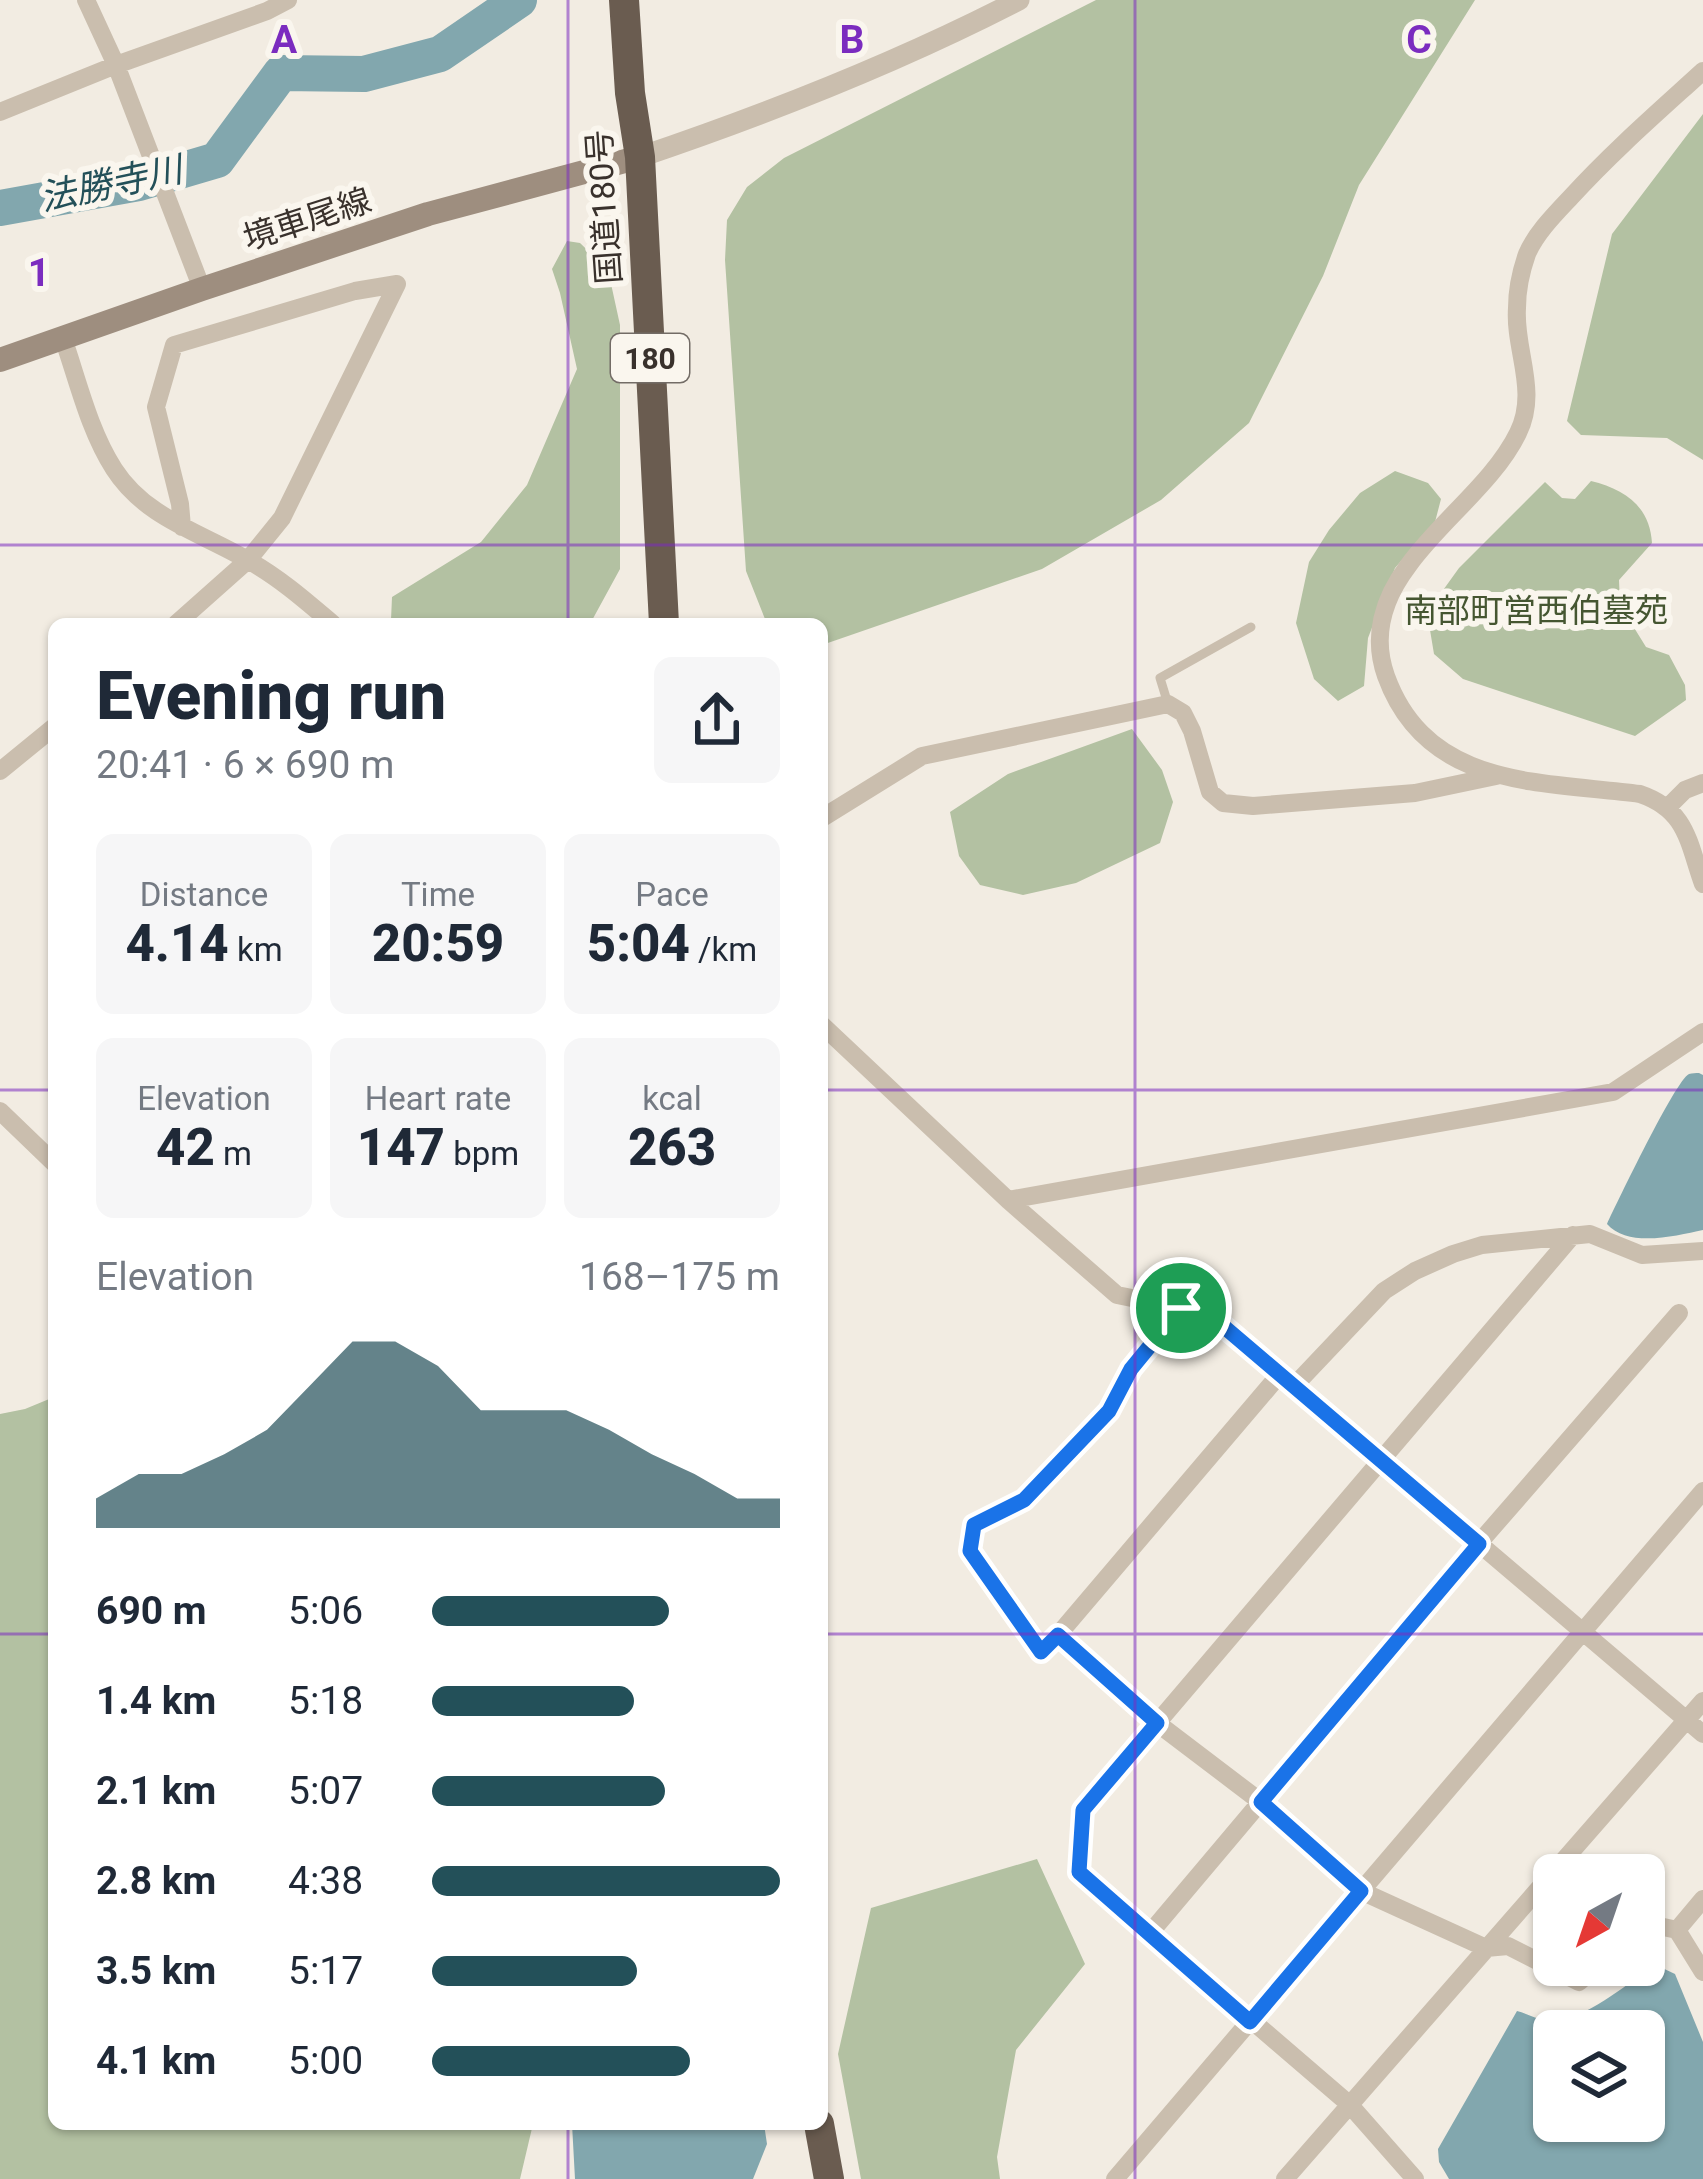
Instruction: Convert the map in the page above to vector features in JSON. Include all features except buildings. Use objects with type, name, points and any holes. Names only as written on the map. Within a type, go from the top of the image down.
[{"type":"highway","name":"国道180号","points":[[625,0],[630,93],[640,157],[664,618]]},
{"type":"highway","points":[[820,2130],[830,2179]]},
{"type":"main road","name":"境車尾線","points":[[0,360],[428,214],[640,157]]},
{"type":"street","points":[[86,0],[116,65],[202,289]]},
{"type":"street","points":[[0,112],[288,0]]},
{"type":"street","points":[[640,157],[866,74],[1019,0]]},
{"type":"street","points":[[1703,71],[1594,172],[1528,252],[1516,305],[1527,403],[1518,433],[1408,565],[1385,604],[1379,636],[1381,662],[1392,693],[1410,723],[1449,758],[1496,776],[1640,794],[1668,807],[1680,820],[1703,884]]},
{"type":"street","points":[[182,527],[181,504],[156,406],[174,345],[355,291],[397,284],[282,518],[248,560],[183,618]]},
{"type":"street","points":[[63,338],[113,468],[141,501],[283,581],[326,618]]},
{"type":"street","points":[[828,814],[922,756],[1168,704],[1183,712],[1210,792],[1223,803],[1253,806],[1415,793],[1496,776]]},
{"type":"street","points":[[0,771],[48,732]]},
{"type":"street","points":[[1668,807],[1685,790],[1703,783]]},
{"type":"street","points":[[828,1031],[1117,1295],[1202,1308],[1703,1734]]},
{"type":"street","points":[[1008,1200],[1613,1092],[1703,1032]]},
{"type":"street","points":[[0,1111],[48,1157]]},
{"type":"street","points":[[1181,1308],[1131,1369],[1109,1411],[1024,1500],[974,1525],[970,1551],[1041,1652],[1287,1380],[1384,1291],[1414,1270],[1482,1245],[1573,1235],[1590,1234],[1642,1255],[1703,1251]]},
{"type":"street","points":[[1415,2179],[1349,2104],[1079,1872],[1083,1810],[1573,1235]]},
{"type":"street","points":[[1150,1933],[1679,1313]]},
{"type":"street","points":[[1115,2179],[1703,1491]]},
{"type":"street","points":[[1058,1635],[1361,1891],[1486,1948],[1508,1946],[1533,1959]]},
{"type":"street","points":[[1285,2179],[1703,1701]]},
{"type":"street","points":[[1677,1930],[1703,1899]]},
{"type":"street","points":[[1665,1927],[1677,1930],[1703,1972]]},
{"type":"lane","points":[[1168,704],[1160,678],[1251,627]]},
{"type":"green space","points":[[1096,0],[1475,0],[1359,185],[1323,276],[1249,423],[1161,500],[1042,569],[828,643],[828,618],[765,618],[746,571],[725,260],[727,220],[747,187],[784,158]]},
{"type":"green space","points":[[1703,114],[1703,460],[1667,438],[1581,435],[1567,421],[1612,234]]},
{"type":"green space","points":[[567,241],[580,243],[608,270],[620,325],[620,569],[593,618],[391,618],[392,597],[481,542],[527,485],[577,369],[552,269]]},
{"type":"green space","points":[[1395,471],[1428,483],[1441,499],[1435,522],[1395,568],[1368,638],[1364,686],[1338,701],[1314,679],[1296,623],[1309,562],[1360,493]]},
{"type":"green space","name":"南部町営西伯墓苑","points":[[1591,481],[1624,494],[1646,519],[1652,543],[1619,580],[1620,605],[1646,647],[1669,655],[1685,685],[1686,700],[1635,736],[1463,679],[1434,654],[1431,618],[1459,568],[1545,482],[1562,498],[1575,499]]},
{"type":"green space","points":[[1132,729],[1162,770],[1173,802],[1160,843],[1076,883],[1023,895],[980,885],[959,856],[950,812],[1008,774]]},
{"type":"green space","points":[[48,1399],[48,2130],[532,2130],[520,2179],[0,2179],[0,1414]]},
{"type":"green space","points":[[1037,1859],[1085,1964],[1016,2050],[997,2157],[1000,2179],[861,2179],[838,2054],[871,1908]]},
{"type":"water","points":[[1689,1074],[1703,1075],[1703,1230],[1652,1238],[1616,1231],[1607,1224],[1646,1144],[1682,1082]]},
{"type":"water","points":[[1665,1969],[1675,1974],[1703,2042],[1703,2179],[1449,2179],[1438,2149],[1517,2011],[1533,2016],[1533,2142],[1665,2142],[1665,2010],[1587,2010],[1625,1986],[1665,1986]]},
{"type":"water","points":[[572,2130],[765,2130],[767,2144],[753,2179],[575,2179]]},
{"type":"waterway","name":"法勝寺川","points":[[0,208],[139,183],[217,160],[281,73],[364,74],[440,54],[519,0]]},
{"type":"route","points":[[1181,1308],[1202,1308],[1479,1544],[1261,1802],[1361,1891],[1250,2022],[1079,1872],[1083,1810],[1157,1723],[1058,1635],[1041,1652],[970,1551],[974,1525],[1024,1500],[1109,1411],[1131,1369],[1181,1308]]}]
